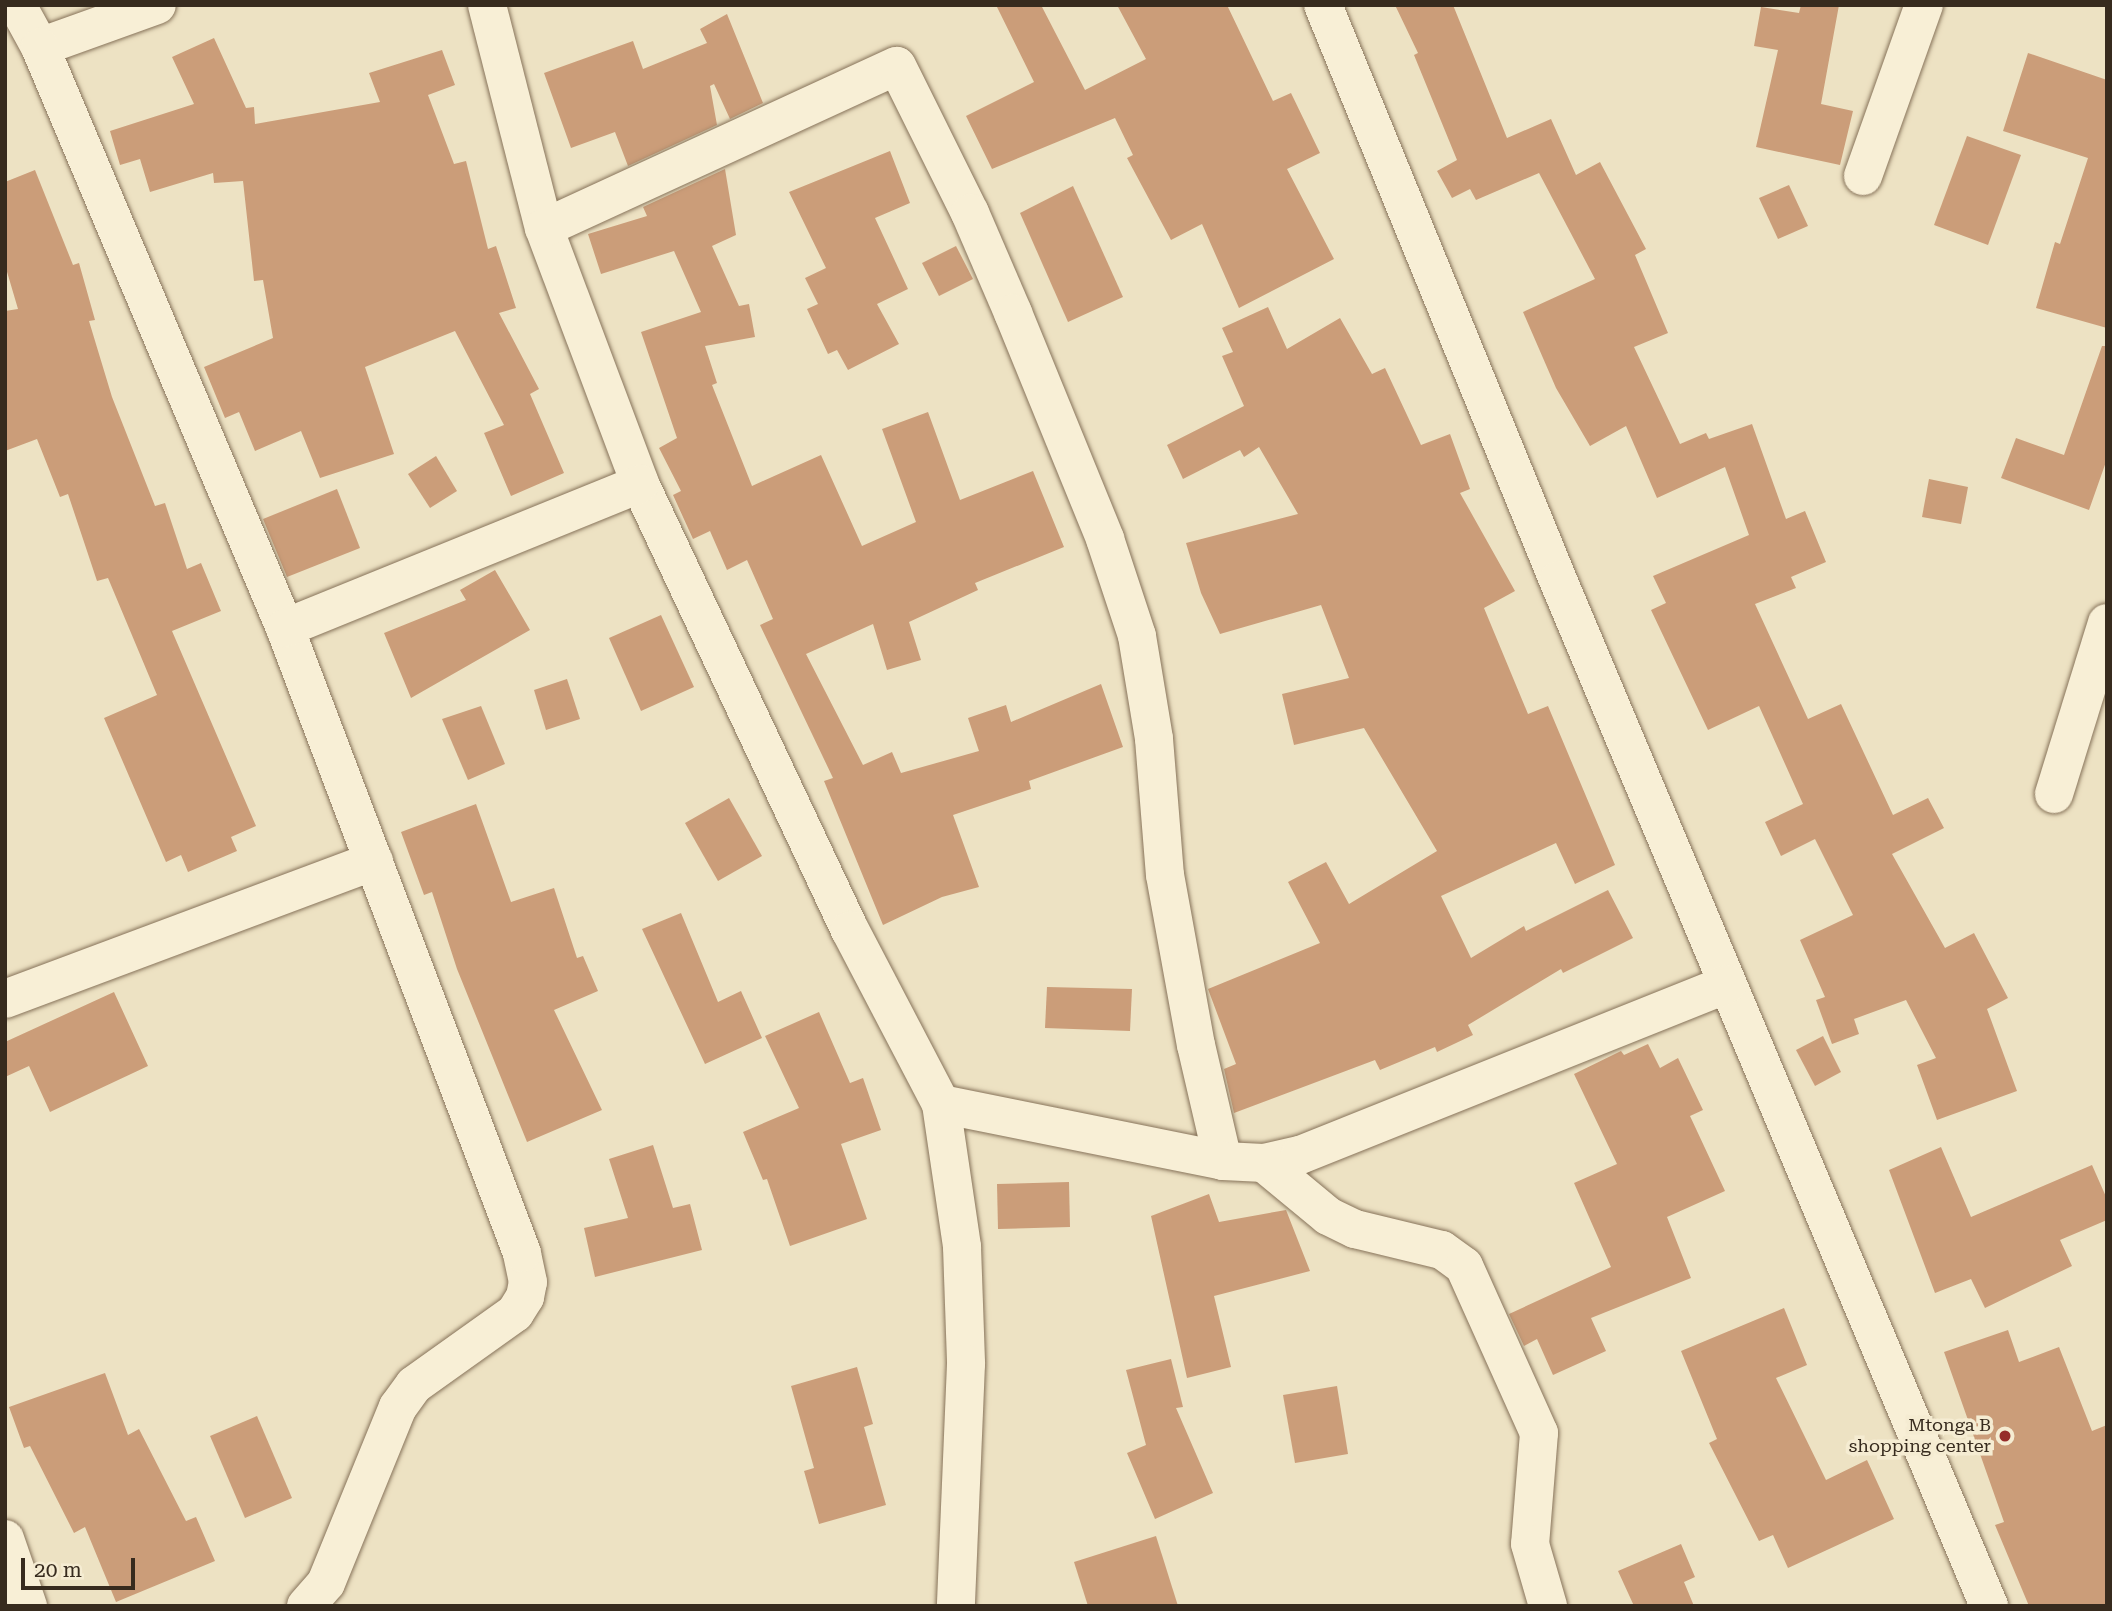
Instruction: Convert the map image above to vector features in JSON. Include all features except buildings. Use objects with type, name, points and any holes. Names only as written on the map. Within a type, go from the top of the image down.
[{"type":"street","points":[[17,5],[40,47],[285,628],[522,1253],[528,1282],[514,1313],[414,1385],[398,1407],[326,1583],[306,1606]]},
{"type":"street","points":[[40,47],[157,5]]},
{"type":"street","points":[[487,5],[544,228],[640,484],[850,930],[941,1104],[962,1247],[966,1364],[956,1606]]},
{"type":"street","points":[[1323,5],[1727,984],[1989,1606]]},
{"type":"street","points":[[1863,176],[1924,5]]},
{"type":"street","points":[[544,228],[897,66],[970,213],[1013,313],[1105,539],[1137,636],[1154,739],[1165,875],[1223,1161]]},
{"type":"street","points":[[285,628],[640,484]]},
{"type":"street","points":[[2054,794],[2107,623]]},
{"type":"street","points":[[5,999],[374,860]]},
{"type":"street","points":[[941,1104],[1223,1161],[1264,1163],[1300,1156],[1727,984]]},
{"type":"street","points":[[1264,1163],[1328,1216],[1355,1229],[1442,1250],[1464,1266],[1539,1433],[1530,1544],[1548,1606]]},
{"type":"street","points":[[5,1539],[28,1606]]},
{"type":"place","name":"Mtonga B shopping center","points":[[2005,1436]]}]
